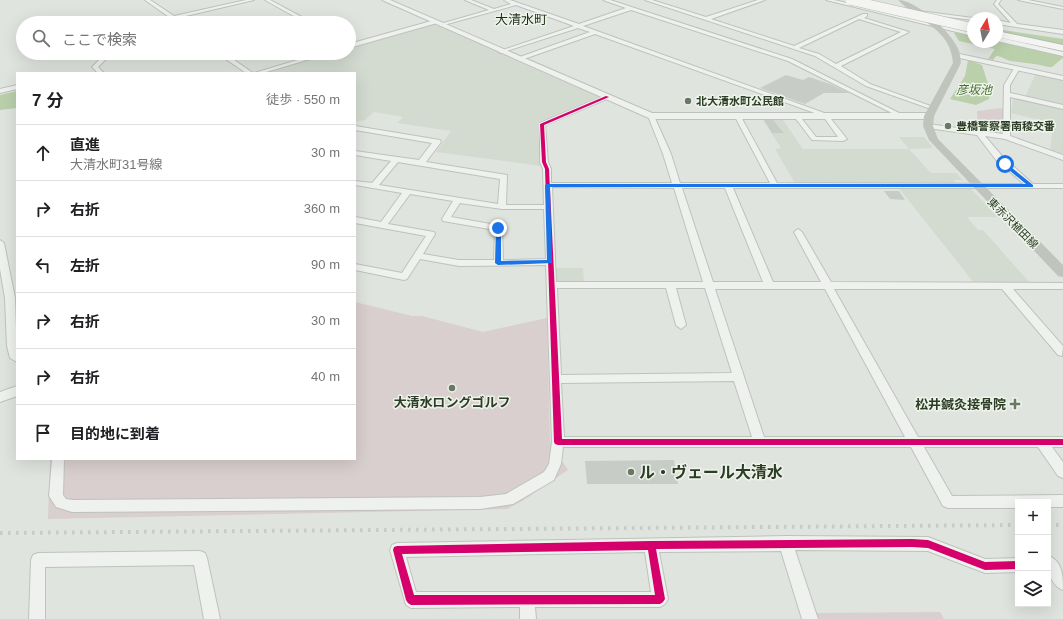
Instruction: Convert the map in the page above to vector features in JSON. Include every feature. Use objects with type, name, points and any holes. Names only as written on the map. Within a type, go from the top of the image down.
[{"type":"highway","points":[[850,0],[967,27]]},
{"type":"highway","points":[[1003,35],[1063,48]]},
{"type":"main road","points":[[905,1],[936,26],[952,44],[958,55],[957,63],[930,117]]},
{"type":"main road","name":"東赤沢植田線","points":[[930,117],[931,135],[938,145],[1063,274]]},
{"type":"street","points":[[147,0],[171,16]]},
{"type":"street","points":[[183,16],[252,0]]},
{"type":"street","points":[[267,0],[297,16]]},
{"type":"street","points":[[385,0],[651,116],[825,115],[930,117]]},
{"type":"street","points":[[467,0],[493,10]]},
{"type":"street","points":[[506,0],[825,115],[843,139],[814,139],[796,115]]},
{"type":"street","points":[[605,0],[790,60],[902,116]]},
{"type":"street","points":[[706,19],[763,0]]},
{"type":"street","points":[[828,0],[967,33]]},
{"type":"street","points":[[854,0],[894,16]]},
{"type":"street","points":[[999,0],[996,4],[1016,25]]},
{"type":"street","points":[[1020,0],[1063,8]]},
{"type":"street","points":[[647,2],[706,19],[822,58],[868,85],[930,117],[980,134],[1006,137],[1063,158]]},
{"type":"street","points":[[356,44],[515,4]]},
{"type":"street","points":[[502,52],[637,6]]},
{"type":"street","points":[[794,48],[874,11]]},
{"type":"street","points":[[919,12],[967,18]]},
{"type":"street","points":[[838,66],[906,32],[860,18]]},
{"type":"street","points":[[1003,23],[1063,32]]},
{"type":"street","points":[[519,59],[595,32]]},
{"type":"street","points":[[1003,40],[1063,54]]},
{"type":"street","points":[[958,55],[1063,78]]},
{"type":"street","points":[[100,72],[95,67],[102,60]]},
{"type":"street","points":[[230,60],[248,72]]},
{"type":"street","points":[[260,72],[302,60]]},
{"type":"street","points":[[1006,137],[1008,85],[1017,68]]},
{"type":"street","points":[[0,91],[16,87]]},
{"type":"street","points":[[1007,94],[1063,107]]},
{"type":"street","points":[[58,460],[56,496],[58,501],[63,504],[82,507],[480,503],[508,500],[543,480],[549,476],[555,464],[558,442],[547,185],[542,124],[607,97]]},
{"type":"street","points":[[737,115],[775,186]]},
{"type":"street","points":[[651,116],[677,185],[759,441]]},
{"type":"street","points":[[356,128],[437,142],[421,163]]},
{"type":"street","points":[[980,134],[999,158],[1031,186]]},
{"type":"street","points":[[356,153],[504,177],[502,207]]},
{"type":"street","points":[[374,186],[396,160]]},
{"type":"street","points":[[356,183],[502,207],[548,207]]},
{"type":"street","points":[[547,185],[1063,186]]},
{"type":"street","points":[[728,186],[769,285]]},
{"type":"street","points":[[383,225],[408,191]]},
{"type":"street","points":[[458,200],[446,219],[498,228],[498,263]]},
{"type":"street","points":[[356,220],[431,234],[404,277],[356,267]]},
{"type":"street","points":[[798,232],[948,502],[1063,501]]},
{"type":"street","points":[[0,243],[1,261],[10,298],[12,346],[16,357]]},
{"type":"street","points":[[417,256],[459,263],[550,262]]},
{"type":"street","points":[[670,284],[681,326]]},
{"type":"street","points":[[551,285],[708,284],[1063,286]]},
{"type":"street","points":[[1004,286],[1062,352]]},
{"type":"street","points":[[556,379],[738,377]]},
{"type":"street","points":[[0,398],[16,391]]},
{"type":"street","points":[[558,442],[1063,442]]},
{"type":"street","points":[[1041,442],[1063,472]]},
{"type":"street","points":[[786,543],[810,619]]},
{"type":"street","points":[[651,545],[660,599],[410,600],[397,550],[651,545],[786,543],[912,543],[928,544],[985,566],[1015,565]]},
{"type":"street","points":[[37,619],[38,560],[200,558],[212,619]]},
{"type":"street","points":[[1054,564],[1063,583]]},
{"type":"street","points":[[527,600],[528,619]]},
{"type":"shaded area","points":[[433,24],[600,97],[539,122],[541,166],[436,152],[451,131],[397,123],[403,117],[374,112],[365,120],[356,122],[356,72],[266,72],[308,60],[356,60],[356,46]]},
{"type":"shaded area","points":[[1036,73],[1063,79],[1063,106],[1025,97]]},
{"type":"shaded area","points":[[1013,98],[1063,109],[1063,158],[1050,153],[1053,123],[1011,113]]},
{"type":"shaded area","points":[[1001,108],[1005,112],[1003,135],[978,132],[977,111]]},
{"type":"shaded area","points":[[761,117],[781,117],[803,149],[909,149],[931,173],[956,173],[963,180],[953,180],[958,185],[796,185],[775,149],[781,148]]},
{"type":"shaded area","points":[[899,137],[924,137],[933,148],[909,149]]},
{"type":"shaded area","points":[[898,187],[970,188],[998,217],[967,217],[978,230],[983,230],[1031,284],[974,283]]},
{"type":"shaded area","points":[[554,268],[583,268],[584,282],[555,283]]},
{"type":"shaded area","name":"大清水ロングゴルフ","points":[[356,302],[412,316],[422,316],[483,332],[547,318],[550,443],[568,470],[524,500],[507,509],[48,519],[50,460],[356,460]]},
{"type":"shaded area","points":[[940,612],[944,619],[818,619],[816,613]]},
{"type":"water","points":[[967,27],[967,43],[959,41],[954,33]]},
{"type":"water","points":[[1003,30],[1063,39],[1063,58],[1052,67],[1011,61],[998,56],[996,56],[993,60],[988,59],[995,49],[990,48],[1003,48]]},
{"type":"water","name":"彦坂池","points":[[968,60],[982,65],[990,90],[989,99],[976,105],[950,99],[965,76]]},
{"type":"water","points":[[16,91],[16,108],[0,110],[0,95]]},
{"type":"building","points":[[786,75],[803,80],[809,77],[830,84],[849,93],[824,93],[805,104],[760,88]]},
{"type":"building","points":[[764,120],[773,120],[784,133],[772,133]]},
{"type":"building","points":[[884,191],[899,191],[905,200],[890,199]]},
{"type":"building","name":"ル・ヴェール大清水","points":[[674,460],[678,484],[587,484],[585,461]]},
{"type":"railway","points":[[0,533],[1015,525]]},
{"type":"railway","points":[[1051,525],[1063,525]]},
{"type":"cycle path","points":[[607,97],[542,124],[544,162],[547,169],[558,442],[1063,442]]},
{"type":"cycle path","points":[[651,545],[912,543],[928,544],[985,566],[1015,565]]},
{"type":"cycle path","points":[[651,545],[660,599],[411,600],[397,550],[651,545]]},
{"type":"place","name":"北大清水町公民館","points":[[688,101]]},
{"type":"place","name":"豊橋警察署南稜交番","points":[[948,126]]},
{"type":"place","name":"大清水ロングゴルフ","points":[[452,388]]},
{"type":"place","name":"松井鍼灸接骨院","points":[[1015,404]]},
{"type":"place","name":"ル・ヴェール大清水","points":[[631,472]]},
{"type":"district","name":"大清水町","points":[[521,19]]},
{"type":"route","points":[[498,228],[498,263],[550,262],[547,185],[1031,186],[1005,164]]}]
